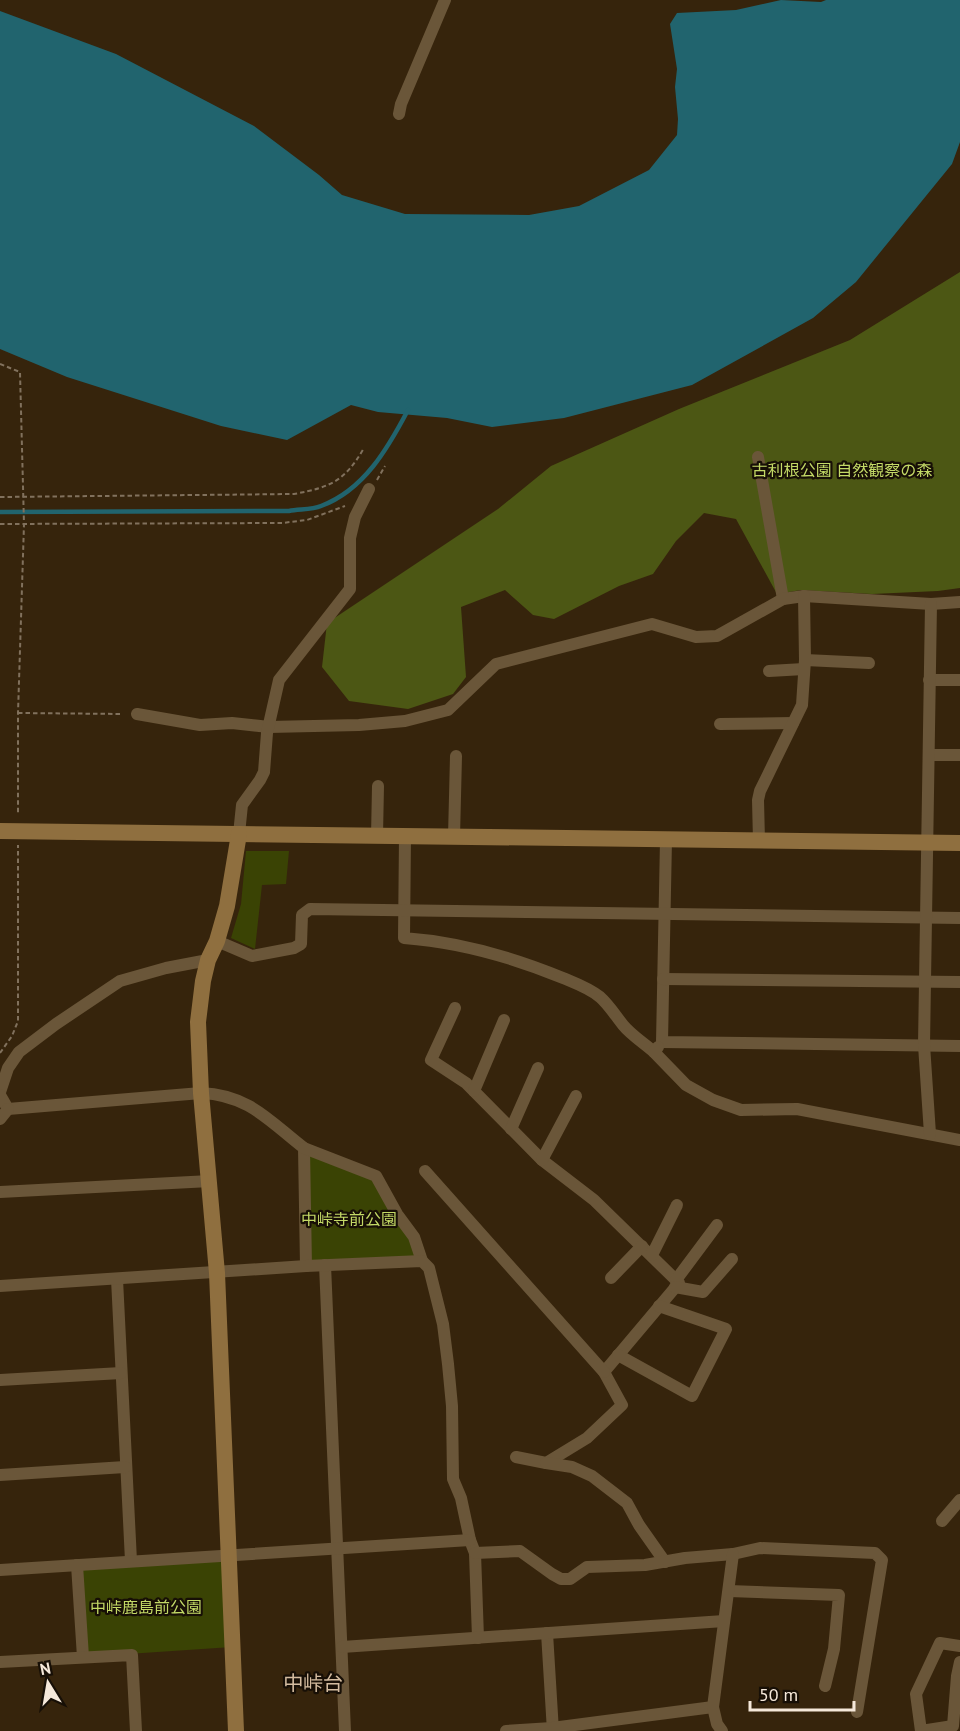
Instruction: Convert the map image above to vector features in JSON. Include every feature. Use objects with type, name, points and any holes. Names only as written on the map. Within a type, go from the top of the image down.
[{"type":"street","points":[[399,114],[401,104],[445,0]]},
{"type":"street","points":[[758,457],[783,599]]},
{"type":"street","points":[[236,1731],[217,1273],[201,1092],[198,1022],[202,981],[227,906],[242,805],[264,771],[269,727],[279,680],[350,589],[350,538],[355,517],[369,489]]},
{"type":"street","points":[[759,841],[758,800],[760,791],[801,705],[805,665],[804,596]]},
{"type":"street","points":[[137,714],[200,725],[232,723],[269,727],[358,725],[405,721],[448,710],[496,664],[652,624],[696,637],[717,636],[783,599],[804,596],[931,604],[960,602]]},
{"type":"street","points":[[930,1134],[924,1045],[924,981],[931,604]]},
{"type":"street","points":[[769,671],[805,665],[869,663]]},
{"type":"street","points":[[929,680],[960,680]]},
{"type":"street","points":[[720,724],[794,723]]},
{"type":"street","points":[[929,755],[960,756]]},
{"type":"street","points":[[454,837],[456,756]]},
{"type":"street","points":[[377,836],[378,786]]},
{"type":"street","points":[[0,831],[960,843]]},
{"type":"street","points":[[405,836],[404,938],[427,939],[474,949],[529,964],[579,985],[611,1007],[624,1027],[654,1052],[686,1085],[713,1100],[741,1110],[797,1109],[960,1140]]},
{"type":"street","points":[[654,1052],[662,1042],[666,840]]},
{"type":"street","points":[[217,941],[252,956],[294,948],[302,944],[302,915],[310,909],[960,918]]},
{"type":"street","points":[[208,960],[166,968],[120,981],[56,1024],[19,1052],[8,1068],[0,1094],[4,1114],[201,1092],[220,1093],[250,1105],[304,1148],[376,1176],[397,1214],[414,1237],[422,1261],[429,1268],[443,1324],[452,1406],[453,1479],[461,1498],[475,1553],[478,1638]]},
{"type":"street","points":[[663,979],[960,982]]},
{"type":"street","points":[[455,1008],[431,1059],[474,1091],[542,1160],[594,1200],[652,1255],[675,1283],[703,1292],[732,1258]]},
{"type":"street","points":[[474,1091],[504,1020]]},
{"type":"street","points":[[662,1042],[960,1046]]},
{"type":"street","points":[[511,1129],[538,1068]]},
{"type":"street","points":[[542,1160],[576,1096]]},
{"type":"street","points":[[304,1148],[306,1266]]},
{"type":"street","points":[[425,1171],[604,1372],[622,1405],[587,1438],[546,1463]]},
{"type":"street","points":[[0,1192],[210,1181]]},
{"type":"street","points":[[652,1255],[677,1205]]},
{"type":"street","points":[[604,1372],[659,1306],[717,1225]]},
{"type":"street","points":[[611,1278],[642,1246]]},
{"type":"street","points":[[0,1286],[306,1266],[422,1261]]},
{"type":"street","points":[[325,1265],[345,1731]]},
{"type":"street","points":[[117,1279],[131,1562]]},
{"type":"street","points":[[618,1355],[692,1396],[726,1329],[659,1306]]},
{"type":"street","points":[[0,1380],[121,1373]]},
{"type":"street","points":[[516,1457],[573,1467],[592,1476],[627,1503],[639,1525],[665,1562]]},
{"type":"street","points":[[0,1475],[125,1467]]},
{"type":"street","points":[[942,1521],[960,1500]]},
{"type":"street","points":[[0,1570],[470,1540]]},
{"type":"street","points":[[475,1553],[520,1551],[561,1579],[570,1579],[587,1567],[645,1565],[734,1554],[760,1548],[875,1553],[882,1560],[857,1712]]},
{"type":"street","points":[[722,1731],[717,1724],[713,1707],[734,1554]]},
{"type":"street","points":[[77,1565],[83,1657]]},
{"type":"street","points":[[729,1591],[839,1595],[834,1649],[825,1686]]},
{"type":"street","points":[[342,1647],[724,1621]]},
{"type":"street","points":[[547,1633],[552,1730]]},
{"type":"street","points":[[960,1646],[940,1643],[916,1694],[921,1731],[953,1726],[960,1662]]},
{"type":"street","points":[[0,1662],[132,1655],[136,1731]]},
{"type":"street","points":[[506,1731],[552,1730],[713,1707]]},
{"type":"path","points":[[0,364],[20,372],[24,497],[18,713],[18,1021],[12,1036],[0,1053]]},
{"type":"path","points":[[0,497],[294,494],[312,490],[343,477],[364,448]]},
{"type":"path","points":[[0,524],[307,520],[343,508],[375,484],[385,466]]},
{"type":"path","points":[[18,713],[137,714]]},
{"type":"green space","name":"古利根公園 自然観察の森","points":[[960,272],[960,588],[872,594],[801,590],[777,594],[736,519],[704,513],[676,541],[653,574],[619,586],[554,619],[533,615],[505,590],[461,607],[466,677],[453,694],[408,709],[349,701],[322,667],[327,623],[498,509],[551,466],[679,409],[850,340]]},
{"type":"green space","points":[[246,851],[289,851],[286,884],[262,885],[255,949],[231,938],[241,904]]},
{"type":"green space","name":"中峠寺前公園","points":[[304,1148],[376,1176],[422,1261],[306,1266]]},
{"type":"green space","name":"中峠鹿島前公園","points":[[228,1555],[232,1647],[83,1657],[77,1565]]},
{"type":"water","points":[[781,0],[821,2],[826,0],[960,0],[960,142],[952,164],[856,282],[813,318],[692,385],[564,418],[492,427],[447,418],[378,412],[351,405],[287,440],[221,426],[67,377],[0,349],[0,11],[116,54],[254,126],[342,195],[405,214],[529,215],[579,206],[649,170],[677,135],[675,87],[677,69],[670,24],[677,13],[736,10]]},
{"type":"waterway","points":[[0,512],[310,509],[336,499],[362,479],[383,453],[408,410]]},
{"type":"district","name":"中峠台","points":[[313,1683]]}]
